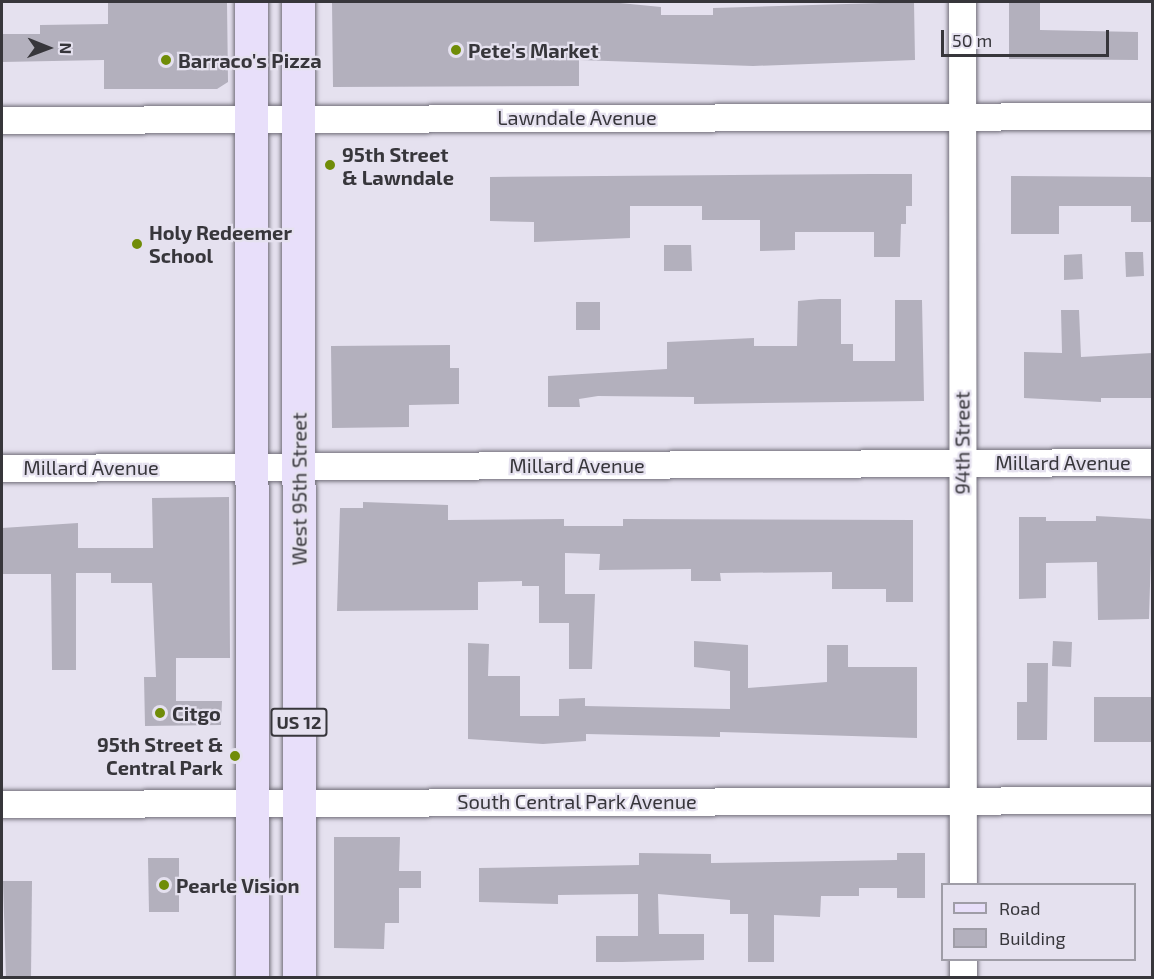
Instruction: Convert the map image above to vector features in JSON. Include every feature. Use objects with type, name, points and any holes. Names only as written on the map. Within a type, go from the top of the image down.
[{"type":"main road","name":"US 12","points":[[251,2],[252,978]]},
{"type":"main road","name":"West 95th Street","points":[[298,2],[299,978]]},
{"type":"street","name":"94th Street","points":[[962,2],[963,883]]},
{"type":"street","name":"Lawndale Avenue","points":[[2,120],[1152,116]]},
{"type":"street","name":"Millard Avenue","points":[[2,468],[1152,462]]},
{"type":"street","name":"South Central Park Avenue","points":[[2,804],[299,801],[1152,800]]},
{"type":"street","points":[[963,961],[963,978]]},
{"type":"building","name":"Barraco's Pizza","points":[[108,2],[227,2],[228,82],[217,89],[104,89],[104,60],[2,62],[2,34],[40,34],[40,25],[108,24]]},
{"type":"building","points":[[332,2],[620,3],[661,7],[661,15],[713,15],[713,8],[914,2],[915,60],[753,66],[579,60],[579,86],[333,87]]},
{"type":"building","points":[[1009,2],[1040,2],[1040,30],[1138,32],[1138,60],[1009,59]]},
{"type":"building","points":[[912,174],[912,206],[906,206],[906,224],[901,224],[900,257],[874,257],[874,232],[795,232],[795,250],[760,251],[760,220],[702,220],[702,206],[630,206],[630,238],[534,242],[534,222],[490,221],[490,177]]},
{"type":"building","points":[[1011,176],[1152,177],[1152,222],[1131,222],[1131,206],[1059,206],[1059,234],[1011,234]]},
{"type":"building","points":[[664,245],[691,245],[692,271],[664,271]]},
{"type":"building","points":[[1125,252],[1143,252],[1144,276],[1126,277]]},
{"type":"building","points":[[1082,254],[1083,279],[1064,280],[1064,255]]},
{"type":"building","points":[[841,299],[841,344],[853,344],[853,361],[895,361],[895,300],[922,300],[924,401],[694,404],[694,397],[598,396],[579,399],[580,407],[548,407],[548,376],[667,369],[667,342],[754,338],[754,346],[797,346],[798,301]]},
{"type":"building","points":[[576,302],[600,302],[600,330],[576,330]]},
{"type":"building","points":[[1061,310],[1079,310],[1081,357],[1152,353],[1152,398],[1101,398],[1101,402],[1024,398],[1024,352],[1062,353]]},
{"type":"building","points":[[450,345],[450,368],[459,368],[459,404],[409,405],[409,427],[332,428],[331,346]]},
{"type":"building","points":[[229,497],[230,658],[176,658],[176,701],[222,701],[221,725],[145,726],[144,677],[156,677],[152,583],[111,583],[111,573],[76,573],[76,670],[52,670],[51,574],[2,574],[2,528],[78,523],[78,548],[153,548],[152,498]]},
{"type":"building","points":[[363,502],[448,505],[448,520],[564,519],[564,526],[623,526],[623,519],[913,520],[913,602],[886,602],[886,589],[832,589],[832,572],[720,573],[721,581],[691,581],[691,569],[599,570],[600,554],[565,553],[565,594],[595,594],[592,669],[569,669],[569,623],[539,623],[539,586],[522,586],[522,581],[478,582],[478,610],[337,611],[340,508],[363,508]]},
{"type":"building","points":[[1096,516],[1152,519],[1149,619],[1098,620],[1097,562],[1046,563],[1046,598],[1019,599],[1019,517],[1046,517],[1046,521],[1096,521]]},
{"type":"building","points":[[694,641],[748,645],[748,688],[827,682],[827,645],[848,645],[848,667],[917,667],[917,738],[720,732],[720,737],[586,734],[586,741],[543,744],[468,739],[468,643],[489,644],[488,676],[520,676],[520,716],[559,716],[559,699],[585,698],[585,706],[730,709],[730,671],[694,667]]},
{"type":"building","points":[[1053,641],[1072,642],[1071,667],[1052,666]]},
{"type":"building","points":[[1027,663],[1048,663],[1047,740],[1017,740],[1017,702],[1027,702]]},
{"type":"building","points":[[1094,697],[1152,697],[1152,742],[1094,742]]},
{"type":"building","points":[[334,837],[400,837],[399,871],[421,871],[421,888],[399,888],[399,923],[385,923],[384,949],[334,948]]},
{"type":"building","points":[[639,853],[711,854],[711,863],[897,860],[897,853],[925,853],[925,898],[897,898],[897,888],[859,888],[859,896],[821,896],[820,917],[774,915],[774,962],[748,962],[748,914],[730,914],[730,900],[658,894],[659,934],[704,934],[704,960],[622,962],[596,962],[596,936],[638,936],[638,894],[558,895],[558,904],[479,902],[479,868],[639,865]]},
{"type":"building","name":"Pearle Vision","points":[[148,858],[179,858],[179,912],[149,912]]},
{"type":"building","points":[[3,881],[32,881],[31,978],[6,978]]},
{"type":"place","name":"Pete's Market","points":[[456,50]]},
{"type":"place","name":"Barraco's Pizza","points":[[166,60]]},
{"type":"place","name":"95th Street & Lawndale","points":[[330,165]]},
{"type":"place","name":"Holy Redeemer School","points":[[137,244]]},
{"type":"place","name":"Citgo","points":[[160,713]]},
{"type":"place","name":"95th Street & Central Park","points":[[235,756]]},
{"type":"place","name":"Pearle Vision","points":[[164,885]]}]
